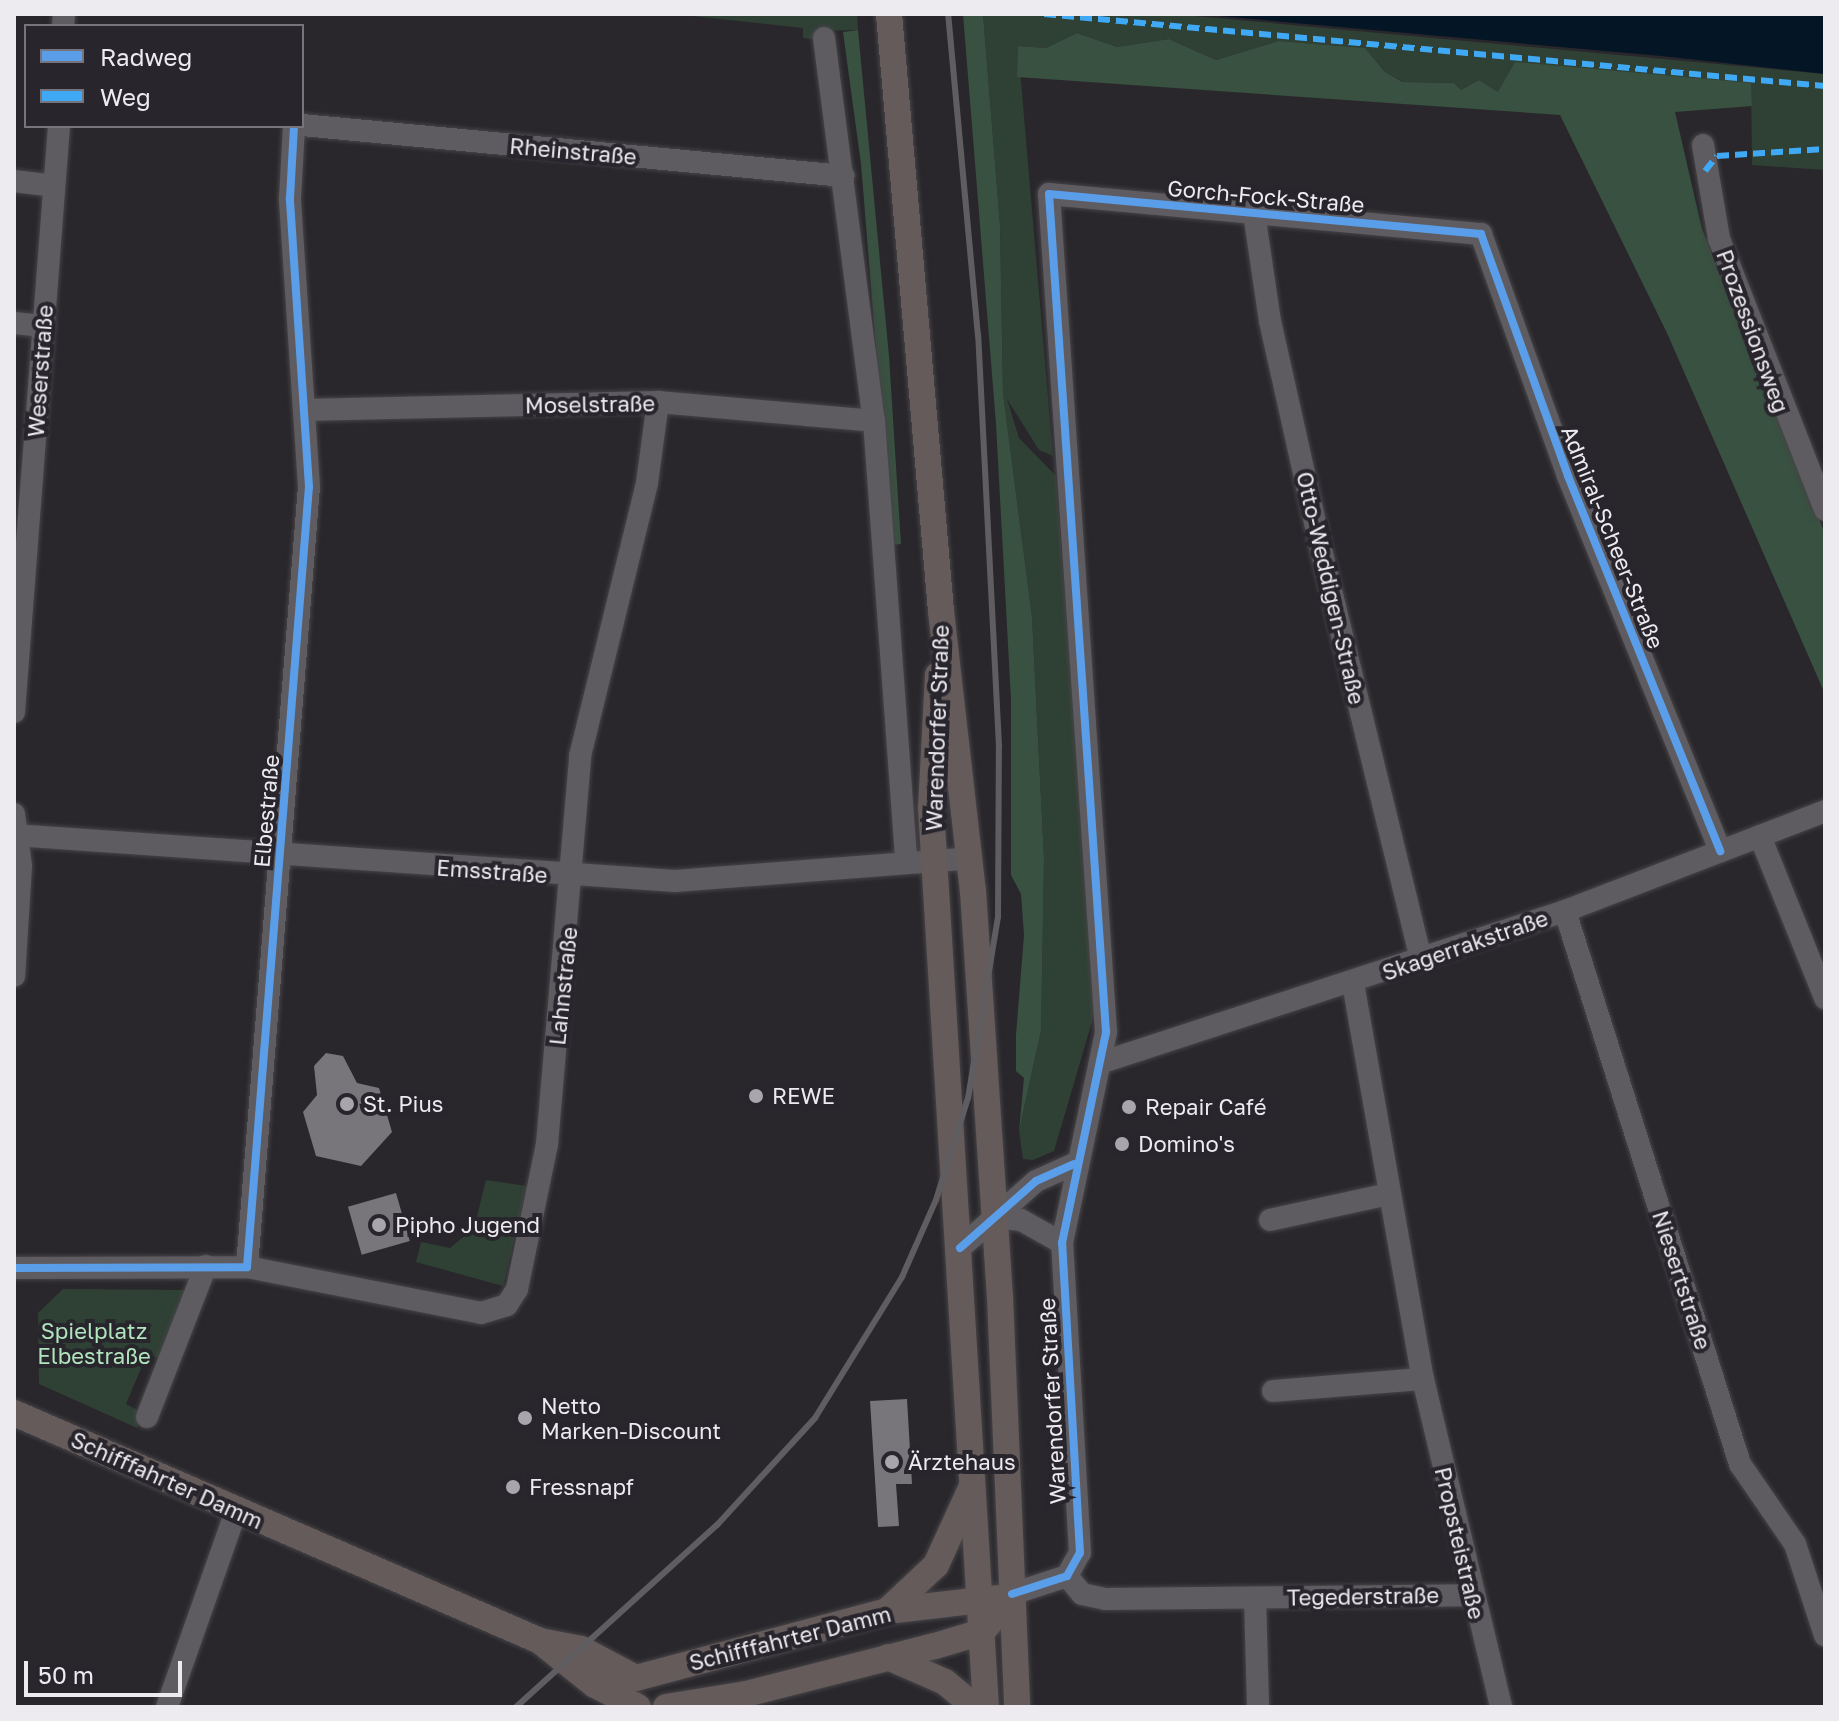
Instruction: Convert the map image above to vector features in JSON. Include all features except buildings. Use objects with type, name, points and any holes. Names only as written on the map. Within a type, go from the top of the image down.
[{"type":"main road","name":"Warendorfer Straße","points":[[889,14],[941,611],[971,858],[995,1217],[1017,1707]]},
{"type":"main road","name":"Warendorfer Straße","points":[[941,611],[931,808],[986,1707]]},
{"type":"main road","name":"Schifffahrter Damm","points":[[14,1413],[540,1641],[581,1649],[636,1678],[887,1611],[981,1601],[1012,1594]]},
{"type":"main road","points":[[887,1611],[936,1565],[973,1482]]},
{"type":"main road","points":[[982,1632],[1012,1594]]},
{"type":"main road","name":"Schifffahrter Damm","points":[[666,1707],[888,1657],[982,1632]]},
{"type":"main road","name":"Schifffahrter Damm","points":[[540,1641],[628,1705]]},
{"type":"main road","points":[[888,1657],[945,1682],[975,1707]]},
{"type":"street","name":"Warendorfer Straße","points":[[824,38],[874,421],[906,862]]},
{"type":"street","name":"Rheinstraße","points":[[304,125],[844,176]]},
{"type":"street","name":"Weserstraße","points":[[14,712],[19,583],[44,326],[59,128]]},
{"type":"street","name":"Elbestraße","points":[[247,1267],[279,856],[304,588],[309,487],[290,198],[294,128]]},
{"type":"street","name":"Prozessionsweg","points":[[1703,145],[1719,239],[1825,510]]},
{"type":"street","points":[[14,181],[53,186]]},
{"type":"street","name":"Warendorfer Straße","points":[[1049,194],[1106,975],[1100,1063],[1074,1164],[1062,1243],[1080,1553],[1067,1576]]},
{"type":"street","name":"Gorch-Fock-Straße","points":[[1049,194],[1481,234]]},
{"type":"street","name":"Otto-Weddigen-Straße","points":[[1254,213],[1270,321],[1315,526],[1421,960]]},
{"type":"street","name":"Admiral-Scheer-Straße","points":[[1481,234],[1568,476],[1720,851]]},
{"type":"street","points":[[14,323],[44,326]]},
{"type":"street","name":"Moselstraße","points":[[304,410],[658,402],[874,421]]},
{"type":"street","name":"Lahnstraße","points":[[247,1267],[481,1313],[507,1305],[524,1267],[540,1193],[573,877],[580,756],[647,483],[658,402]]},
{"type":"street","name":"Skagerrakstraße","points":[[1100,1063],[1353,983],[1565,911],[1825,811]]},
{"type":"street","points":[[14,976],[15,828]]},
{"type":"street","name":"Emsstraße","points":[[15,828],[279,856],[573,877],[675,881],[971,858]]},
{"type":"street","points":[[1760,836],[1825,998]]},
{"type":"street","name":"Niesertstraße","points":[[1565,911],[1740,1464],[1795,1544],[1825,1635]]},
{"type":"street","name":"Propsteistraße","points":[[1353,983],[1423,1379],[1470,1595],[1501,1707]]},
{"type":"street","points":[[960,1248],[1036,1181],[1074,1164]]},
{"type":"street","points":[[1270,1220],[1388,1194]]},
{"type":"street","points":[[995,1217],[1021,1220],[1062,1243]]},
{"type":"street","points":[[147,1417],[206,1266]]},
{"type":"street","points":[[14,1268],[247,1267]]},
{"type":"street","points":[[1273,1391],[1423,1379]]},
{"type":"street","points":[[167,1707],[236,1511]]},
{"type":"street","points":[[1012,1594],[1067,1576]]},
{"type":"street","name":"Tegederstraße","points":[[1067,1576],[1082,1594],[1105,1599],[1470,1595]]},
{"type":"street","name":"Tegederstraße","points":[[1255,1598],[1258,1707]]},
{"type":"street","points":[[628,1705],[636,1678]]},
{"type":"green space","points":[[674,14],[857,14],[858,30],[819,31],[819,40],[803,38],[803,28]]},
{"type":"green space","points":[[963,14],[983,14],[1000,225],[1003,393],[1032,617],[1044,859],[1041,1031],[1019,1131],[1024,1078],[1016,1071],[1016,1035],[1024,935],[1021,894],[1011,875],[1011,700],[996,424]]},
{"type":"green space","points":[[983,14],[1173,14],[1825,74],[1825,170],[1752,165],[1751,84],[1498,92],[1479,80],[1461,90],[1454,83],[1404,82],[1385,72],[1365,48],[1279,41],[1216,60],[1169,39],[1117,47],[1077,33],[1046,48],[1018,46],[1053,456],[1039,450],[1007,399],[1019,438],[1056,476],[1096,1008],[1054,1151],[1033,1160],[1023,1159],[1019,1131],[1041,1031],[1044,859],[1032,617],[1003,393],[1000,225]]},
{"type":"green space","points":[[858,30],[889,356],[901,544],[892,545],[861,164],[843,32]]},
{"type":"green space","points":[[1077,33],[1117,47],[1169,39],[1216,60],[1279,41],[1365,48],[1385,72],[1403,82],[1454,83],[1461,90],[1479,80],[1498,92],[1515,62],[1751,83],[1752,106],[1675,112],[1702,229],[1825,534],[1825,694],[1667,333],[1560,115],[1017,77],[1018,46],[1046,48]]},
{"type":"green space","points":[[486,1180],[527,1186],[503,1286],[416,1262],[421,1242],[450,1248],[474,1228]]},
{"type":"green space","name":"Spielplatz Elbestraße","points":[[63,1289],[191,1290],[162,1360],[147,1354],[126,1404],[143,1413],[137,1428],[39,1384],[38,1313]]},
{"type":"water","points":[[1196,14],[1825,14],[1825,74],[1661,56]]},
{"type":"railway","points":[[516,1707],[717,1525],[815,1418],[902,1277],[936,1200],[968,1098],[998,917],[999,746],[978,336],[948,14]]},
{"type":"marked path","points":[[1044,14],[1825,86]]},
{"type":"marked path","points":[[1705,171],[1717,156],[1825,149]]},
{"type":"cycle path","points":[[14,1268],[247,1267],[309,487],[290,198],[294,128]]},
{"type":"cycle path","points":[[1012,1594],[1067,1576],[1080,1553],[1062,1243],[1106,1032],[1049,194],[1481,234],[1568,476],[1720,851]]},
{"type":"cycle path","points":[[960,1248],[1036,1181],[1074,1164]]},
{"type":"place","name":"REWE","points":[[756,1096]]},
{"type":"place","name":"St. Pius","points":[[347,1104]]},
{"type":"place","name":"Repair Café","points":[[1129,1107]]},
{"type":"place","name":"Domino's","points":[[1122,1144]]},
{"type":"place","name":"Pipho Jugend","points":[[379,1225]]},
{"type":"place","name":"Netto Marken-Discount","points":[[525,1418]]},
{"type":"place","name":"Ärztehaus","points":[[892,1462]]},
{"type":"place","name":"Fressnapf","points":[[513,1487]]}]
